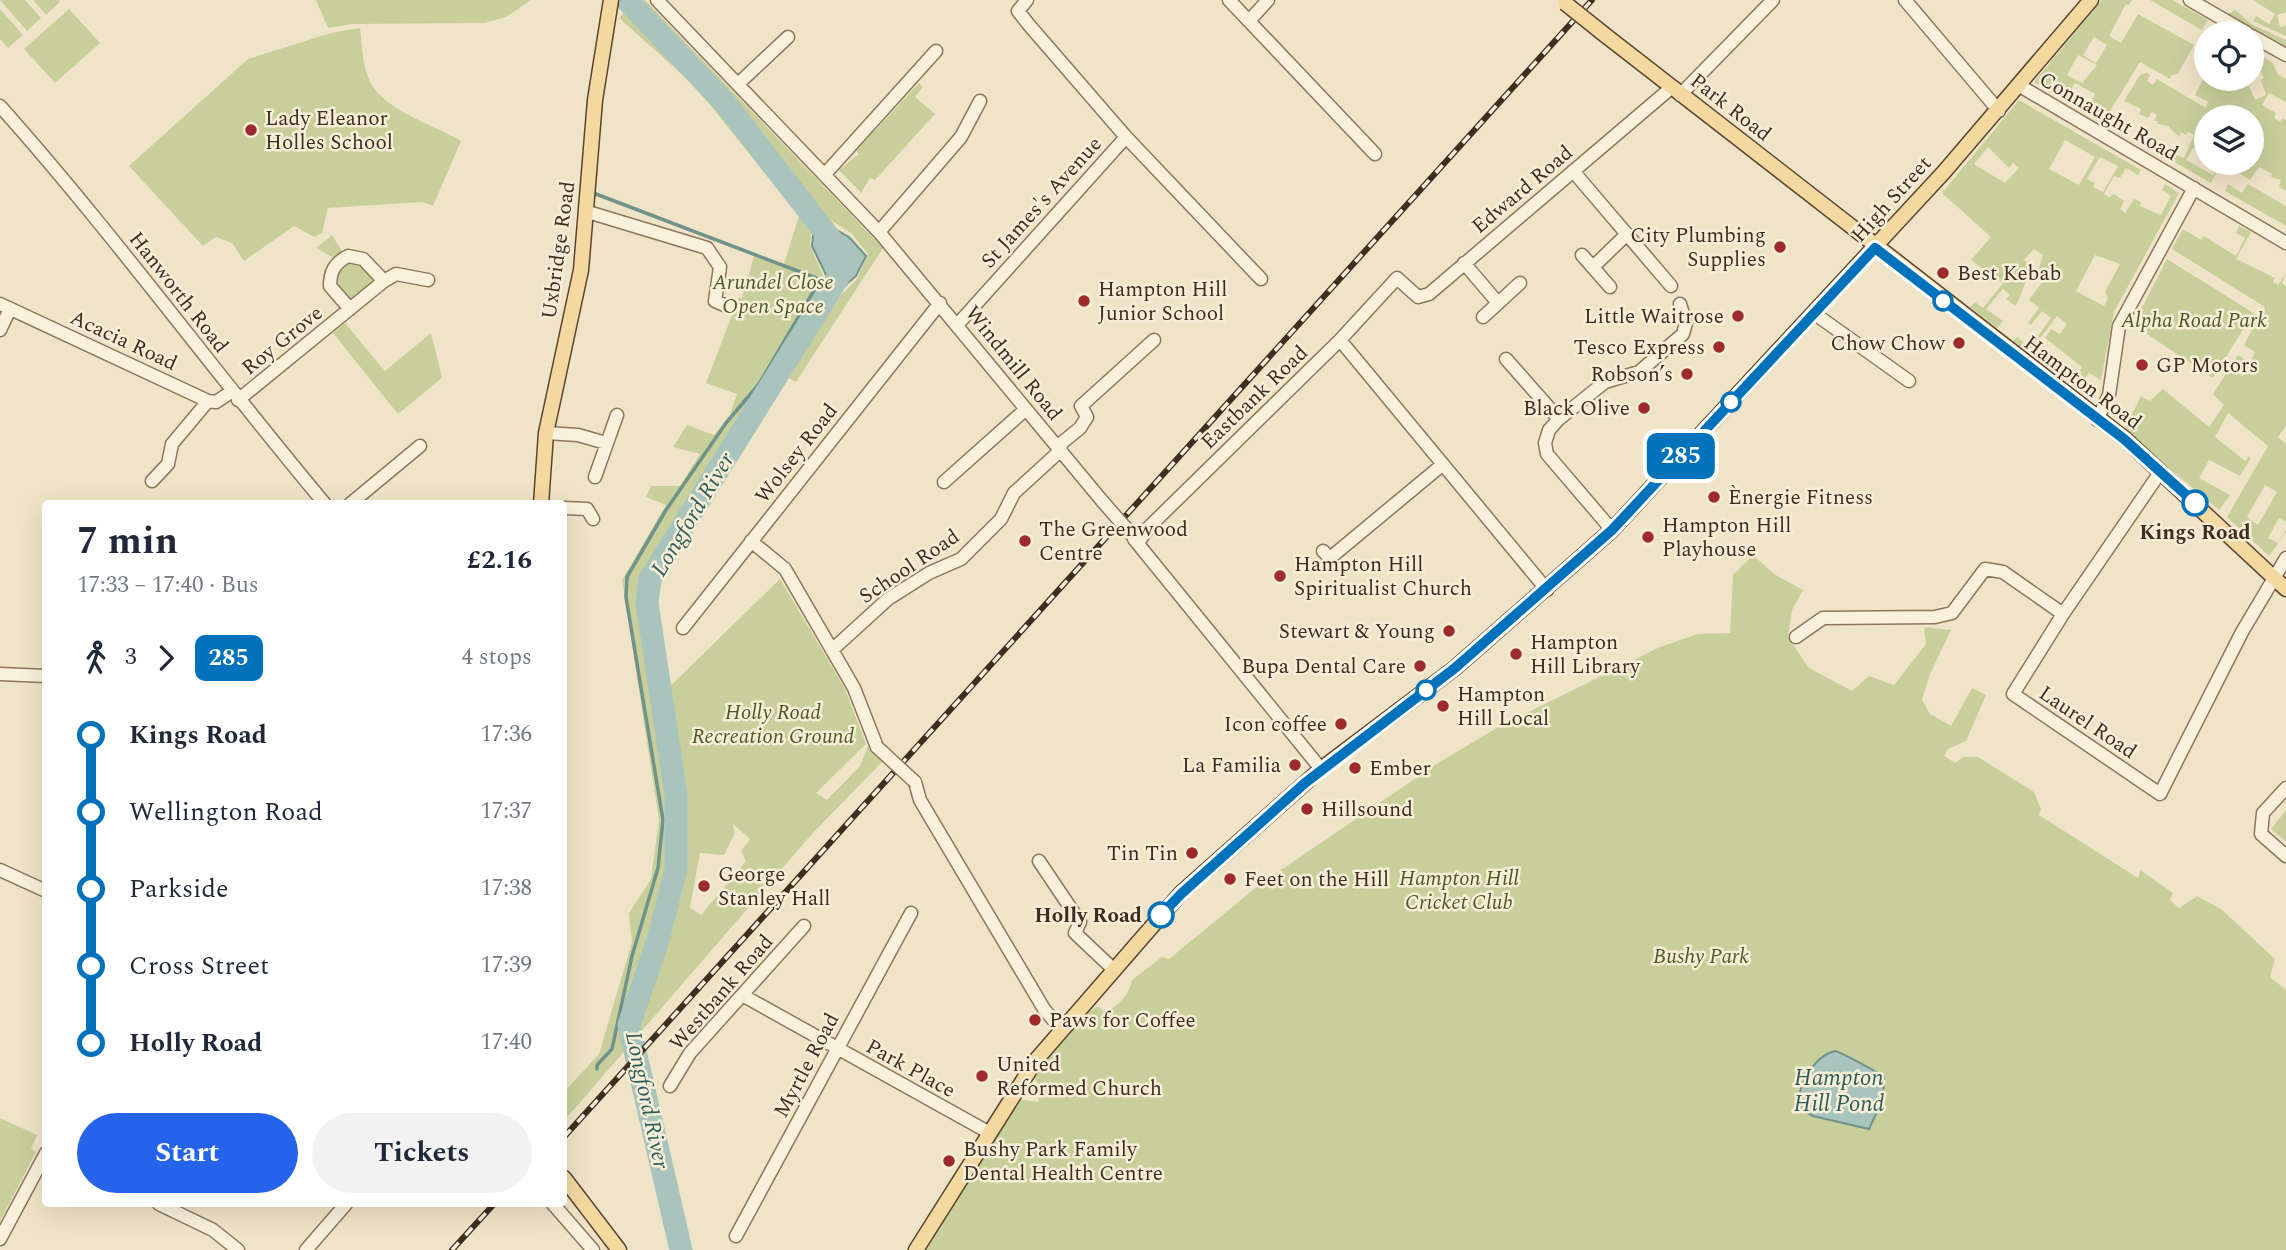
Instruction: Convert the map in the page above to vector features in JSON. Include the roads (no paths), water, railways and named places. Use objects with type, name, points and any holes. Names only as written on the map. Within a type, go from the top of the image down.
[{"type":"main road","name":"High Street","points":[[916,1250],[988,1132],[1061,1029],[1112,968],[1181,894],[1321,769],[1455,668],[1547,590],[1612,530],[1875,248],[2020,86],[2091,0]]},
{"type":"main road","name":"Park Road","points":[[1563,2],[1875,248]]},
{"type":"main road","name":"Uxbridge Road","points":[[541,500],[547,433],[582,270],[595,100],[610,3]]},
{"type":"main road","name":"Hampton Road","points":[[1875,248],[2161,471],[2286,589]]},
{"type":"main road","points":[[567,1182],[614,1248]]},
{"type":"street","name":"Windmill Road","points":[[657,0],[880,232],[1135,539],[1321,769]]},
{"type":"street","name":"St James's Avenue","points":[[1027,0],[1018,10],[1021,16],[1126,137],[1261,279]]},
{"type":"street","points":[[1229,0],[1375,154]]},
{"type":"street","points":[[1248,21],[1268,0]]},
{"type":"street","name":"Edward Road","points":[[1397,278],[1418,297],[1429,295],[1573,171],[1676,91],[1773,0]]},
{"type":"street","points":[[1905,0],[1998,111]]},
{"type":"street","points":[[2190,0],[2226,21]]},
{"type":"street","points":[[738,84],[788,37]]},
{"type":"street","points":[[2264,43],[2285,56]]},
{"type":"street","points":[[826,173],[936,51]]},
{"type":"street","name":"Connaught Road","points":[[2020,86],[2286,243]]},
{"type":"street","points":[[880,232],[961,137],[980,101]]},
{"type":"street","name":"Hanworth Road","points":[[0,106],[87,205],[234,396],[322,500]]},
{"type":"street","name":"St James's Avenue","points":[[958,324],[1126,137]]},
{"type":"street","points":[[1573,171],[1671,286]]},
{"type":"street","points":[[2097,420],[2109,395],[2119,326],[2194,188]]},
{"type":"street","points":[[588,212],[707,248],[720,267],[715,302],[729,307]]},
{"type":"street","points":[[1593,267],[1628,234]]},
{"type":"street","points":[[1582,255],[1610,287]]},
{"type":"street","name":"Roy Grove","points":[[234,396],[350,309],[384,281],[363,259],[348,256],[337,262],[330,277],[330,286],[350,309]]},
{"type":"street","points":[[1464,263],[1498,303]]},
{"type":"street","points":[[384,281],[396,275],[428,280]]},
{"type":"street","name":"Eastbank Road","points":[[1135,539],[1339,340],[1397,278]]},
{"type":"street","points":[[1483,317],[1520,283]]},
{"type":"street","name":"Wolsey Road","points":[[683,628],[940,303]]},
{"type":"street","points":[[1612,530],[1547,454],[1545,443],[1549,429],[1605,382],[1639,372],[1683,334],[1686,323],[1680,304]]},
{"type":"street","points":[[0,330],[5,306]]},
{"type":"street","name":"Acacia Road","points":[[5,306],[208,401]]},
{"type":"street","points":[[1815,314],[1909,381]]},
{"type":"street","name":"School Road","points":[[832,650],[888,598],[929,573],[961,559],[1001,519],[1014,493],[1080,428],[1087,417],[1081,406],[1154,340]]},
{"type":"street","points":[[1339,340],[1547,590]]},
{"type":"street","points":[[1506,359],[1559,419]]},
{"type":"street","points":[[152,481],[168,464],[172,444],[208,401],[216,402],[234,396]]},
{"type":"street","points":[[944,482],[1026,409]]},
{"type":"street","points":[[595,477],[617,415]]},
{"type":"street","points":[[547,433],[578,435],[606,443]]},
{"type":"street","points":[[355,500],[420,446]]},
{"type":"street","points":[[1323,551],[1330,558],[1442,465]]},
{"type":"street","name":"Laurel Road","points":[[2161,471],[2063,614],[2013,694],[2160,794],[2242,632],[2275,578]]},
{"type":"street","points":[[567,508],[590,509]]},
{"type":"street","points":[[751,541],[785,569],[854,688],[877,747],[915,782],[920,800],[1044,1009],[1061,1029]]},
{"type":"street","points":[[2275,578],[2286,558]]},
{"type":"street","points":[[1796,637],[1823,618],[1935,617],[1952,613],[1985,569],[2003,572],[2063,614]]},
{"type":"street","points":[[0,674],[42,676]]},
{"type":"street","points":[[2286,788],[2263,813],[2261,834],[2286,856]]},
{"type":"street","points":[[1039,862],[1080,922],[1075,933],[1112,968]]},
{"type":"street","points":[[0,870],[42,889]]},
{"type":"street","name":"Myrtle Road","points":[[736,1236],[911,913]]},
{"type":"street","name":"Westbank Road","points":[[670,1086],[690,1053],[804,926]]},
{"type":"street","name":"Park Place","points":[[742,995],[988,1132]]},
{"type":"street","points":[[0,1239],[42,1152]]},
{"type":"street","points":[[165,1207],[213,1230],[237,1250]]},
{"type":"street","points":[[306,1250],[343,1207]]},
{"type":"street","points":[[556,1207],[593,1250]]},
{"type":"water","points":[[815,218],[849,237],[866,256],[856,276],[824,304],[829,281],[812,246]]},
{"type":"water","name":"Hampton Hill Pond","points":[[1835,1051],[1884,1077],[1883,1099],[1869,1129],[1813,1116],[1799,1108],[1800,1091],[1808,1074],[1820,1059]]},
{"type":"waterway","name":"Longford River","points":[[627,0],[725,103],[832,241]]},
{"type":"waterway","points":[[596,194],[816,278],[819,282],[759,384],[726,423],[666,510],[627,577],[626,597],[663,820],[658,868],[632,956],[612,1049],[597,1065],[597,1069]]},
{"type":"waterway","name":"Longford River","points":[[681,1250],[629,1025],[658,940],[676,869],[676,795],[647,603],[650,579],[839,276]]},
{"type":"railway","points":[[567,1134],[1592,0]]},
{"type":"railway","points":[[452,1250],[491,1207]]},
{"type":"place","name":"Lady Eleanor Holles School","points":[[251,130]]},
{"type":"place","name":"City Plumbing Supplies","points":[[1780,247]]},
{"type":"place","name":"Best Kebab","points":[[1943,273]]},
{"type":"place","name":"Hampton Hill Junior School","points":[[1084,301]]},
{"type":"place","name":"Little Waitrose","points":[[1738,316]]},
{"type":"place","name":"Chow Chow","points":[[1959,343]]},
{"type":"place","name":"Tesco Express","points":[[1719,347]]},
{"type":"place","name":"GP Motors","points":[[2142,365]]},
{"type":"place","name":"Robson’s","points":[[1687,374]]},
{"type":"place","name":"Black Olive","points":[[1644,408]]},
{"type":"place","name":"Ènergie Fitness","points":[[1714,497]]},
{"type":"place","name":"Kings Road","points":[[2195,503]]},
{"type":"place","name":"Hampton Hill Playhouse","points":[[1648,537]]},
{"type":"place","name":"The Greenwood Centre","points":[[1025,541]]},
{"type":"place","name":"Hampton Hill Spiritualist Church","points":[[1280,576]]},
{"type":"place","name":"Stewart & Young","points":[[1449,631]]},
{"type":"place","name":"Hampton Hill Library","points":[[1516,654]]},
{"type":"place","name":"Bupa Dental Care","points":[[1420,666]]},
{"type":"place","name":"Hampton Hill Local","points":[[1443,706]]},
{"type":"place","name":"Icon coffee","points":[[1341,724]]},
{"type":"place","name":"La Familia","points":[[1295,765]]},
{"type":"place","name":"Ember","points":[[1355,768]]},
{"type":"place","name":"Hillsound","points":[[1307,809]]},
{"type":"place","name":"Tin Tin","points":[[1192,853]]},
{"type":"place","name":"Feet on the Hill","points":[[1230,879]]},
{"type":"place","name":"George Stanley Hall","points":[[704,886]]},
{"type":"place","name":"Holly Road","points":[[1161,915]]},
{"type":"place","name":"Paws for Coffee","points":[[1035,1020]]},
{"type":"place","name":"United Reformed Church","points":[[982,1076]]},
{"type":"place","name":"Bushy Park Family Dental Health Centre","points":[[949,1161]]},
{"type":"park label","name":"Arundel Close Open Space","points":[[773,294]]},
{"type":"park label","name":"Alpha Road Park","points":[[2194,320]]},
{"type":"park label","name":"Holly Road Recreation Ground","points":[[773,724]]},
{"type":"park label","name":"Hampton Hill Cricket Club","points":[[1459,890]]},
{"type":"park label","name":"Bushy Park","points":[[1701,956]]}]
